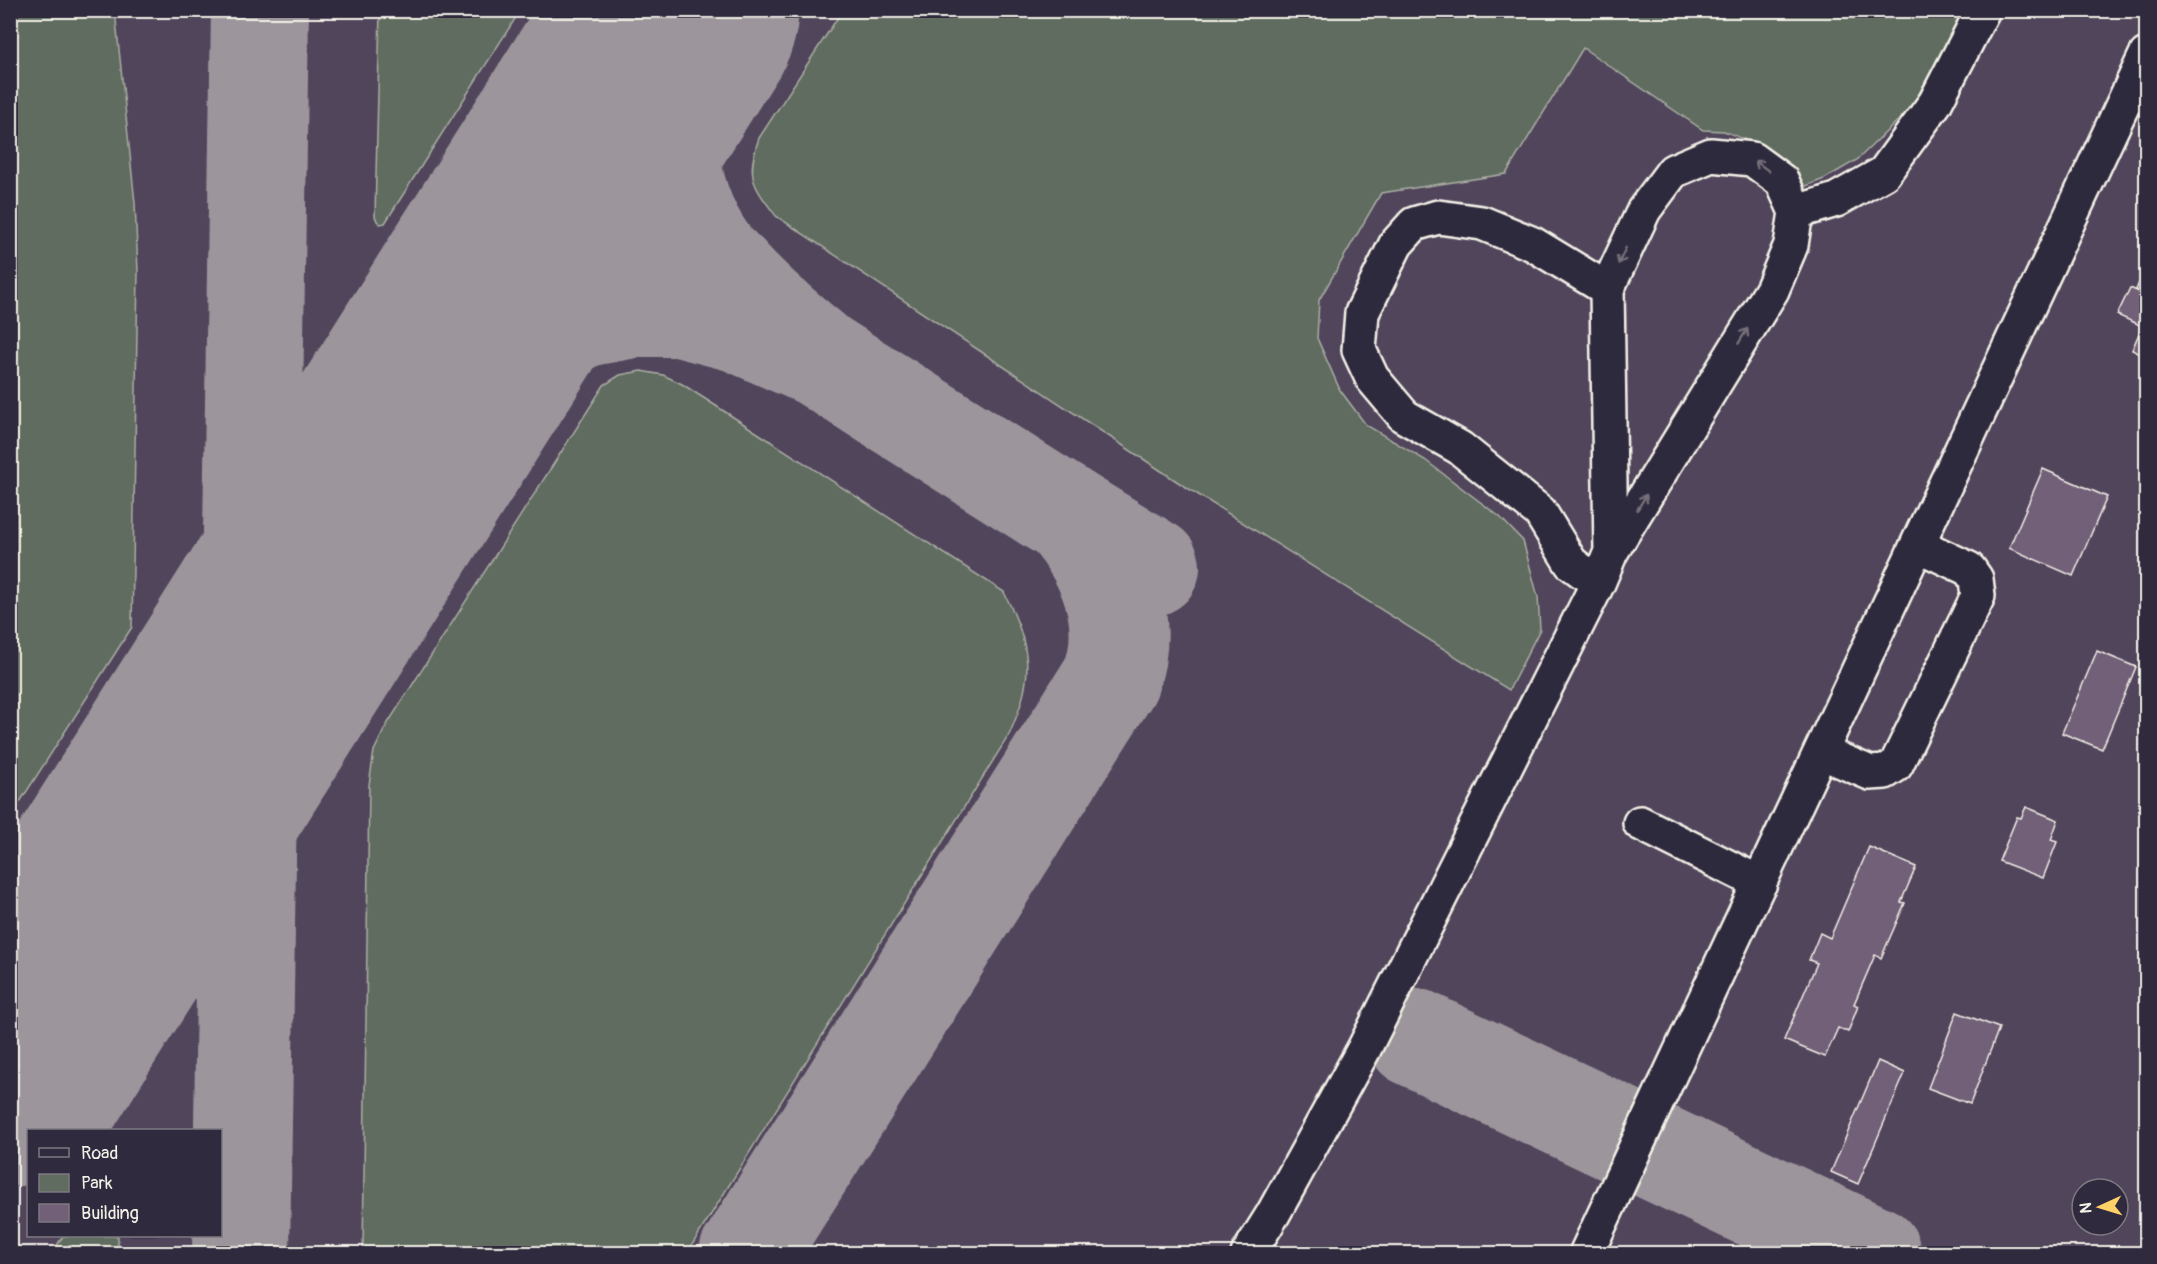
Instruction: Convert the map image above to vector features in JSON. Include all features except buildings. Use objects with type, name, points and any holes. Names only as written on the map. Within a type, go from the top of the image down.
[{"type":"street","points":[[1796,212],[1836,200],[1884,173],[1935,103],[1983,10]]},
{"type":"street","points":[[1586,1254],[2146,56]]},
{"type":"street","points":[[1248,1254],[1273,1214],[1364,1048],[1598,583],[1611,552],[1772,290],[1791,244],[1796,212],[1782,181],[1752,159],[1711,155],[1673,171],[1644,210],[1607,289],[1611,552]]},
{"type":"street","points":[[1598,583],[1571,563],[1540,512],[1460,448],[1404,416],[1372,378],[1359,350],[1362,313],[1396,244],[1414,224],[1438,218],[1482,223],[1523,240],[1607,289]]},
{"type":"street","points":[[1821,752],[1870,773],[1885,772],[1896,765],[1978,596],[1976,579],[1969,569],[1918,545]]},
{"type":"street","points":[[1640,823],[1760,883]]},
{"type":"shaded area","points":[[10,11],[2146,11],[2146,1253],[11,1253]]},
{"type":"green space","points":[[11,10],[115,11],[135,203],[138,272],[132,627],[11,816]]},
{"type":"green space","points":[[380,11],[520,11],[385,223],[380,224],[375,216]]},
{"type":"green space","points":[[842,11],[1963,11],[1912,107],[1857,160],[1824,179],[1806,186],[1766,148],[1724,131],[1703,130],[1583,48],[1506,174],[1381,193],[1319,300],[1317,338],[1340,390],[1366,425],[1425,460],[1500,517],[1523,541],[1538,597],[1540,629],[1509,690],[1178,482],[776,216],[761,196],[752,171],[759,138]]},
{"type":"green space","points":[[641,371],[663,375],[682,384],[1004,592],[1025,647],[1027,663],[1023,696],[1009,735],[687,1253],[363,1253],[369,785],[374,751],[386,726],[604,385],[620,375]]},
{"type":"green space","points":[[62,1237],[118,1237],[118,1253],[52,1253]]},
{"type":"taxiway","points":[[241,1254],[260,10]]},
{"type":"taxiway","points":[[417,422],[483,363],[537,336],[589,317],[638,308],[681,308],[738,323],[820,359],[762,309],[714,261],[692,227],[680,198],[673,168],[670,105],[673,74],[686,10]]},
{"type":"taxiway","points":[[820,359],[1068,516]]},
{"type":"taxiway","points":[[748,1254],[1111,678],[1117,656],[1119,634],[1112,592],[1094,552],[1068,516],[1151,567]]},
{"type":"taxiway","points":[[1416,1038],[1872,1254]]},
{"type":"runway","points":[[10,1065],[677,10]]}]
